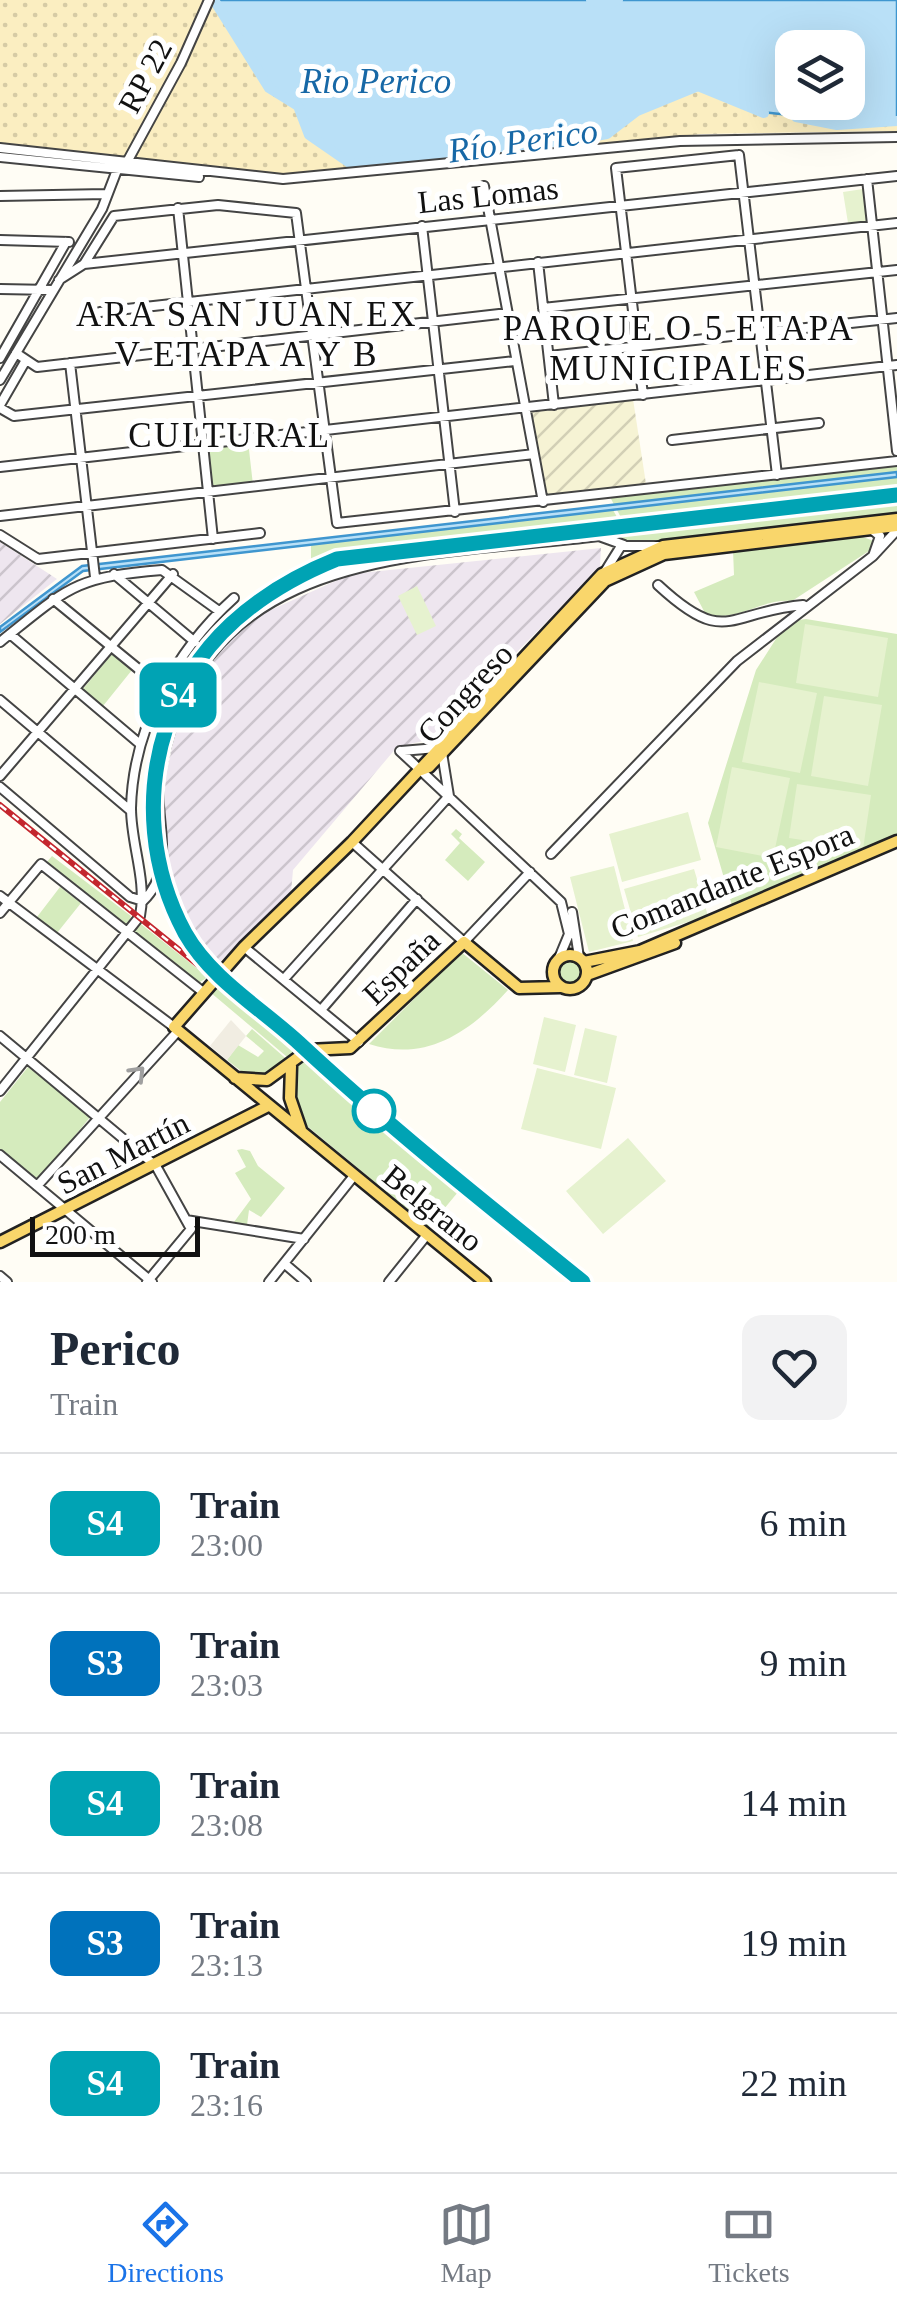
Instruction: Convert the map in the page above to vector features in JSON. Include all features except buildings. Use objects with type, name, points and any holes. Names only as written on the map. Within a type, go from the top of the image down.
[{"type":"main road","name":"Congreso","points":[[176,1029],[244,946],[352,842],[604,581],[630,566],[664,554],[897,525]]},
{"type":"main road","name":"Congreso","points":[[439,751],[602,574],[663,546],[897,525]]},
{"type":"main road","name":"Comandante Espora","points":[[582,959],[640,951],[897,844]]},
{"type":"main road","name":"Comandante Espora","points":[[587,975],[642,959],[897,844]]},
{"type":"main road","points":[[464,942],[519,988],[538,990],[580,986],[587,975],[582,959],[559,958],[538,990]]},
{"type":"main road","name":"España","points":[[291,1066],[308,1050],[350,1048],[359,1042],[464,942]]},
{"type":"main road","points":[[552,973],[560,987]]},
{"type":"main road","name":"Belgrano","points":[[176,1029],[485,1282]]},
{"type":"main road","points":[[234,1078],[269,1079],[282,1079],[290,1094],[282,1108],[267,1105],[259,1090],[269,1079],[291,1066]]},
{"type":"main road","name":"Belgrano","points":[[291,1066],[290,1094],[304,1135]]},
{"type":"main road","name":"San Martín","points":[[0,1242],[156,1166],[267,1105]]},
{"type":"street","name":"RP 22","points":[[117,170],[127,162],[181,63],[209,0]]},
{"type":"street","points":[[0,148],[283,179],[680,141],[897,136]]},
{"type":"street","points":[[748,139],[739,155],[777,475]]},
{"type":"street","points":[[642,396],[616,168],[739,155]]},
{"type":"street","points":[[0,157],[199,176]]},
{"type":"street","points":[[0,380],[102,209],[117,170]]},
{"type":"street","name":"Las Lomas","points":[[84,264],[897,176]]},
{"type":"street","points":[[867,179],[883,320],[893,366],[897,452]]},
{"type":"street","points":[[484,186],[543,502]]},
{"type":"street","points":[[0,196],[106,194]]},
{"type":"street","points":[[59,280],[84,264],[114,216],[218,205],[296,213],[337,523],[897,461]]},
{"type":"street","points":[[178,208],[213,539]]},
{"type":"street","points":[[100,312],[897,223]]},
{"type":"street","points":[[422,226],[455,512]]},
{"type":"street","points":[[0,240],[79,242]]},
{"type":"street","points":[[0,358],[66,242]]},
{"type":"street","points":[[538,262],[554,404]]},
{"type":"street","points":[[543,308],[897,270]]},
{"type":"street","points":[[0,288],[52,290]]},
{"type":"street","points":[[16,353],[37,367],[508,313]]},
{"type":"street","points":[[549,356],[897,318]]},
{"type":"street","points":[[26,360],[0,406],[14,416],[516,361]]},
{"type":"street","points":[[70,363],[94,574]]},
{"type":"street","points":[[0,466],[893,366]]},
{"type":"street","points":[[672,440],[819,423]]},
{"type":"street","points":[[0,516],[534,454]]},
{"type":"street","points":[[551,854],[737,661],[873,556],[897,525]]},
{"type":"street","points":[[871,529],[880,536],[873,556]]},
{"type":"street","points":[[0,535],[38,558],[92,557],[260,533]]},
{"type":"street","points":[[143,902],[162,875],[157,787],[164,748],[198,672],[250,614],[309,581],[377,563],[600,536],[624,545],[663,546]]},
{"type":"street","points":[[602,574],[624,545]]},
{"type":"street","points":[[0,642],[53,599],[94,574],[162,570],[173,574],[219,612]]},
{"type":"street","points":[[114,574],[196,642]]},
{"type":"street","points":[[0,776],[173,574]]},
{"type":"street","points":[[658,585],[690,615],[711,621],[738,621],[777,607],[805,605]]},
{"type":"street","points":[[0,1090],[140,916],[143,902],[131,811],[140,744],[163,690],[219,612],[234,598]]},
{"type":"street","points":[[53,599],[163,690]]},
{"type":"street","points":[[10,634],[140,744]]},
{"type":"street","points":[[0,700],[131,811]]},
{"type":"street","points":[[449,796],[439,751],[400,751],[530,872],[568,903],[582,959]]},
{"type":"street","points":[[0,787],[130,897],[143,902]]},
{"type":"street","points":[[284,978],[449,796]]},
{"type":"street","points":[[352,842],[464,942]]},
{"type":"street","points":[[0,913],[41,864],[203,992]]},
{"type":"street","points":[[530,872],[566,912],[569,934],[559,958]]},
{"type":"street","name":"España","points":[[464,942],[530,872]]},
{"type":"street","points":[[0,896],[176,1029],[37,1186]]},
{"type":"street","points":[[321,1010],[417,900]]},
{"type":"street","points":[[244,946],[359,1042]]},
{"type":"street","points":[[0,1036],[156,1166],[191,1224]]},
{"type":"street","points":[[0,1171],[4,1158],[149,1281],[191,1224]]},
{"type":"street","points":[[270,1282],[353,1177]]},
{"type":"street","points":[[191,1224],[304,1239]]},
{"type":"street","points":[[389,1282],[426,1236]]},
{"type":"street","points":[[285,1264],[306,1282]]},
{"type":"street","points":[[0,1276],[7,1282]]},
{"type":"shaded area","points":[[633,399],[646,484],[547,496],[528,412]]},
{"type":"shaded area","points":[[0,542],[57,579],[0,624]]},
{"type":"shaded area","points":[[601,548],[600,567],[432,739],[397,747],[293,870],[291,893],[219,963],[190,928],[184,914],[168,865],[162,794],[178,720],[190,694],[229,639],[253,618],[351,574]]},
{"type":"shaded area","points":[[231,1020],[246,1036],[227,1060],[210,1046]]},
{"type":"green space","points":[[863,189],[867,221],[848,223],[843,192]]},
{"type":"green space","points":[[248,441],[253,485],[212,490],[206,447]]},
{"type":"green space","points":[[897,464],[897,517],[664,554],[659,547],[621,544],[618,527],[625,525],[610,497]]},
{"type":"green space","points":[[613,510],[621,524],[351,554],[311,566],[311,545]]},
{"type":"green space","points":[[860,536],[874,541],[872,549],[792,601],[730,615],[706,615],[694,592],[734,575],[733,550]]},
{"type":"green space","points":[[417,586],[436,626],[417,635],[398,596]]},
{"type":"green space","points":[[806,619],[897,634],[897,838],[733,909],[708,823],[756,670],[781,631],[792,621]]},
{"type":"green space","points":[[805,624],[888,638],[878,697],[796,683]]},
{"type":"green space","points":[[112,654],[132,670],[103,706],[83,689]]},
{"type":"green space","points":[[759,682],[817,693],[800,773],[742,762]]},
{"type":"green space","points":[[824,696],[882,705],[868,786],[811,776]]},
{"type":"green space","points":[[732,767],[790,778],[773,858],[716,847]]},
{"type":"green space","points":[[797,784],[871,795],[863,849],[789,838]]},
{"type":"green space","points":[[688,812],[701,860],[622,882],[609,834]]},
{"type":"green space","points":[[456,829],[462,834],[459,838],[485,862],[468,881],[445,860],[460,843],[451,834]]},
{"type":"green space","points":[[52,856],[131,916],[128,926],[46,863]]},
{"type":"green space","points":[[614,866],[633,941],[589,952],[570,877]]},
{"type":"green space","points":[[694,869],[708,916],[638,937],[624,889]]},
{"type":"green space","points":[[60,887],[81,903],[57,933],[37,917]]},
{"type":"green space","points":[[137,921],[208,977],[197,984],[134,931]]},
{"type":"green space","points":[[461,952],[508,990],[494,1005],[463,1030],[429,1046],[390,1049],[369,1044]]},
{"type":"green space","points":[[569,957],[583,966],[584,972],[575,986],[569,987],[555,978],[554,972],[563,958]]},
{"type":"green space","points":[[216,984],[301,1053],[293,1062],[210,992]]},
{"type":"green space","points":[[544,1017],[576,1025],[565,1072],[533,1064]]},
{"type":"green space","points":[[585,1028],[617,1036],[607,1083],[574,1075]]},
{"type":"green space","points":[[252,1029],[291,1063],[271,1076],[250,1078],[227,1060],[238,1045],[258,1057],[264,1051],[246,1036]]},
{"type":"green space","points":[[303,1056],[463,1186],[429,1227],[301,1121],[293,1072]]},
{"type":"green space","points":[[28,1067],[91,1116],[39,1180],[0,1149],[0,1102]]},
{"type":"green space","points":[[537,1068],[616,1088],[601,1149],[521,1129]]},
{"type":"green space","points":[[628,1138],[666,1181],[603,1234],[566,1191]]},
{"type":"green space","points":[[237,1150],[250,1151],[258,1166],[285,1188],[261,1217],[249,1210],[247,1225],[234,1222],[251,1199],[235,1173],[246,1167]]},
{"type":"sand","points":[[0,0],[897,0],[897,131],[702,134],[284,175],[0,145]]},
{"type":"water","name":"Rio Perico","points":[[214,0],[591,0],[607,5],[618,0],[897,0],[897,121],[820,124],[813,120],[865,120],[865,30],[775,30],[775,114],[752,111],[698,86],[637,111],[607,134],[546,145],[351,164],[309,135],[298,106],[269,88]]},
{"type":"water","points":[[897,472],[897,477],[83,571],[0,632],[0,627],[82,566]]},
{"type":"waterway","name":"Río Perico","points":[[214,0],[269,88],[298,106],[309,135],[351,164],[546,145],[607,134],[637,111],[698,86],[764,113]]},
{"type":"waterway","name":"Río Perico","points":[[591,0],[607,5],[618,0]]},
{"type":"waterway","name":"Río Perico","points":[[811,120],[837,125],[897,121]]},
{"type":"railway","points":[[327,1073],[234,991],[200,955],[186,935],[161,877],[151,820],[154,765],[171,712],[198,664],[236,622],[283,586],[337,559],[897,495]]},
{"type":"railway","points":[[0,805],[198,965]]},
{"type":"railway","points":[[317,1064],[583,1282]]},
{"type":"train","name":"S4","points":[[583,1282],[327,1073],[201,956],[167,892],[154,836],[156,768],[172,708],[186,677],[229,625],[261,597],[296,575],[337,559],[415,547],[897,495]]},
{"type":"district","name":"ARA SAN JUAN EX V ETAPA A Y B","points":[[247,334]]},
{"type":"district","name":"PARQUE O 5 ETAPA MUNICIPALES","points":[[679,348]]},
{"type":"district","name":"CULTURAL","points":[[230,435]]}]
